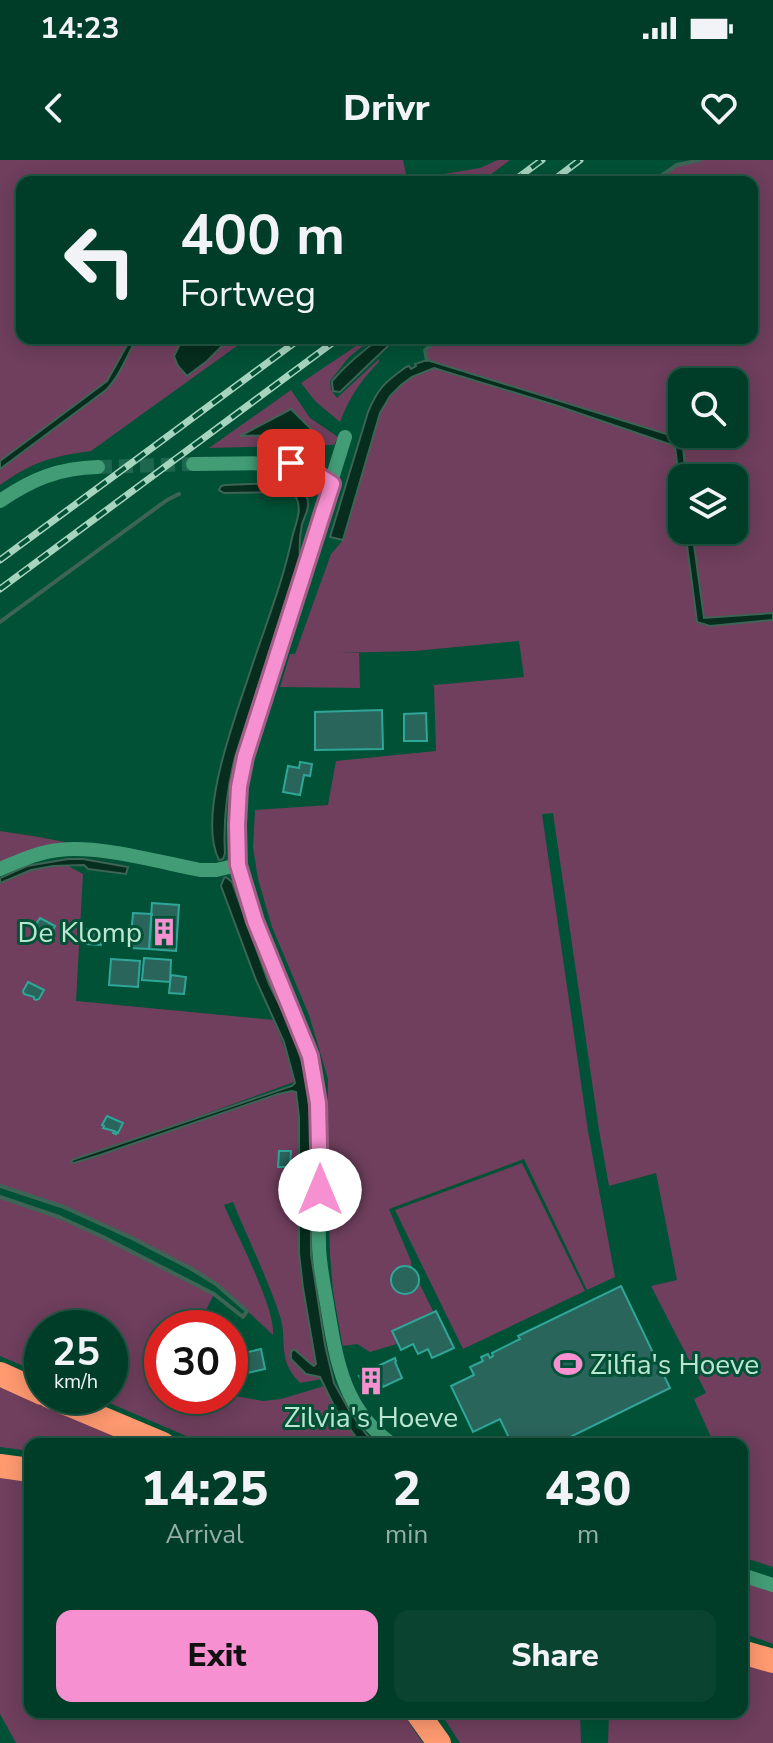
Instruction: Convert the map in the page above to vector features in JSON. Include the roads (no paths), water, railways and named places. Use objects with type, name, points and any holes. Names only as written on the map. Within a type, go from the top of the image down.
[{"type":"highway","points":[[0,1374],[24,1385]]},
{"type":"highway","points":[[92,1414],[149,1438]]},
{"type":"highway","points":[[0,1466],[24,1469]]},
{"type":"highway","points":[[748,1654],[773,1661]]},
{"type":"highway","points":[[421,1718],[439,1743]]},
{"type":"street","points":[[345,437],[245,757],[239,787],[238,865],[255,921],[310,1056],[320,1132],[319,1246],[341,1376],[356,1403],[385,1438]]},
{"type":"street","points":[[193,464],[291,463],[304,466],[332,484]]},
{"type":"street","points":[[0,501],[21,486],[48,475],[71,468],[98,467]]},
{"type":"street","points":[[0,869],[39,854],[81,849],[200,870],[238,865]]},
{"type":"street","points":[[748,1577],[773,1585]]},
{"type":"waterway","points":[[661,176],[677,165],[700,160]]},
{"type":"waterway","points":[[427,360],[425,350],[432,344]]},
{"type":"waterway","points":[[0,622],[179,494]]},
{"type":"waterway","points":[[0,1186],[64,1207],[132,1238],[216,1284],[247,1311],[243,1317],[214,1294],[103,1237],[59,1217],[0,1197]]},
{"type":"tunnel","points":[[98,467],[193,464]]},
{"type":"railway","points":[[520,176],[542,160]]},
{"type":"railway","points":[[559,176],[580,160]]},
{"type":"railway","points":[[0,560],[293,344]]},
{"type":"railway","points":[[0,589],[331,344]]},
{"type":"place","name":"De Klomp","points":[[164,932]]},
{"type":"place","name":"Zilfia's Hoeve","points":[[568,1364]]},
{"type":"place","name":"Zilvia's Hoeve","points":[[371,1381]]}]
